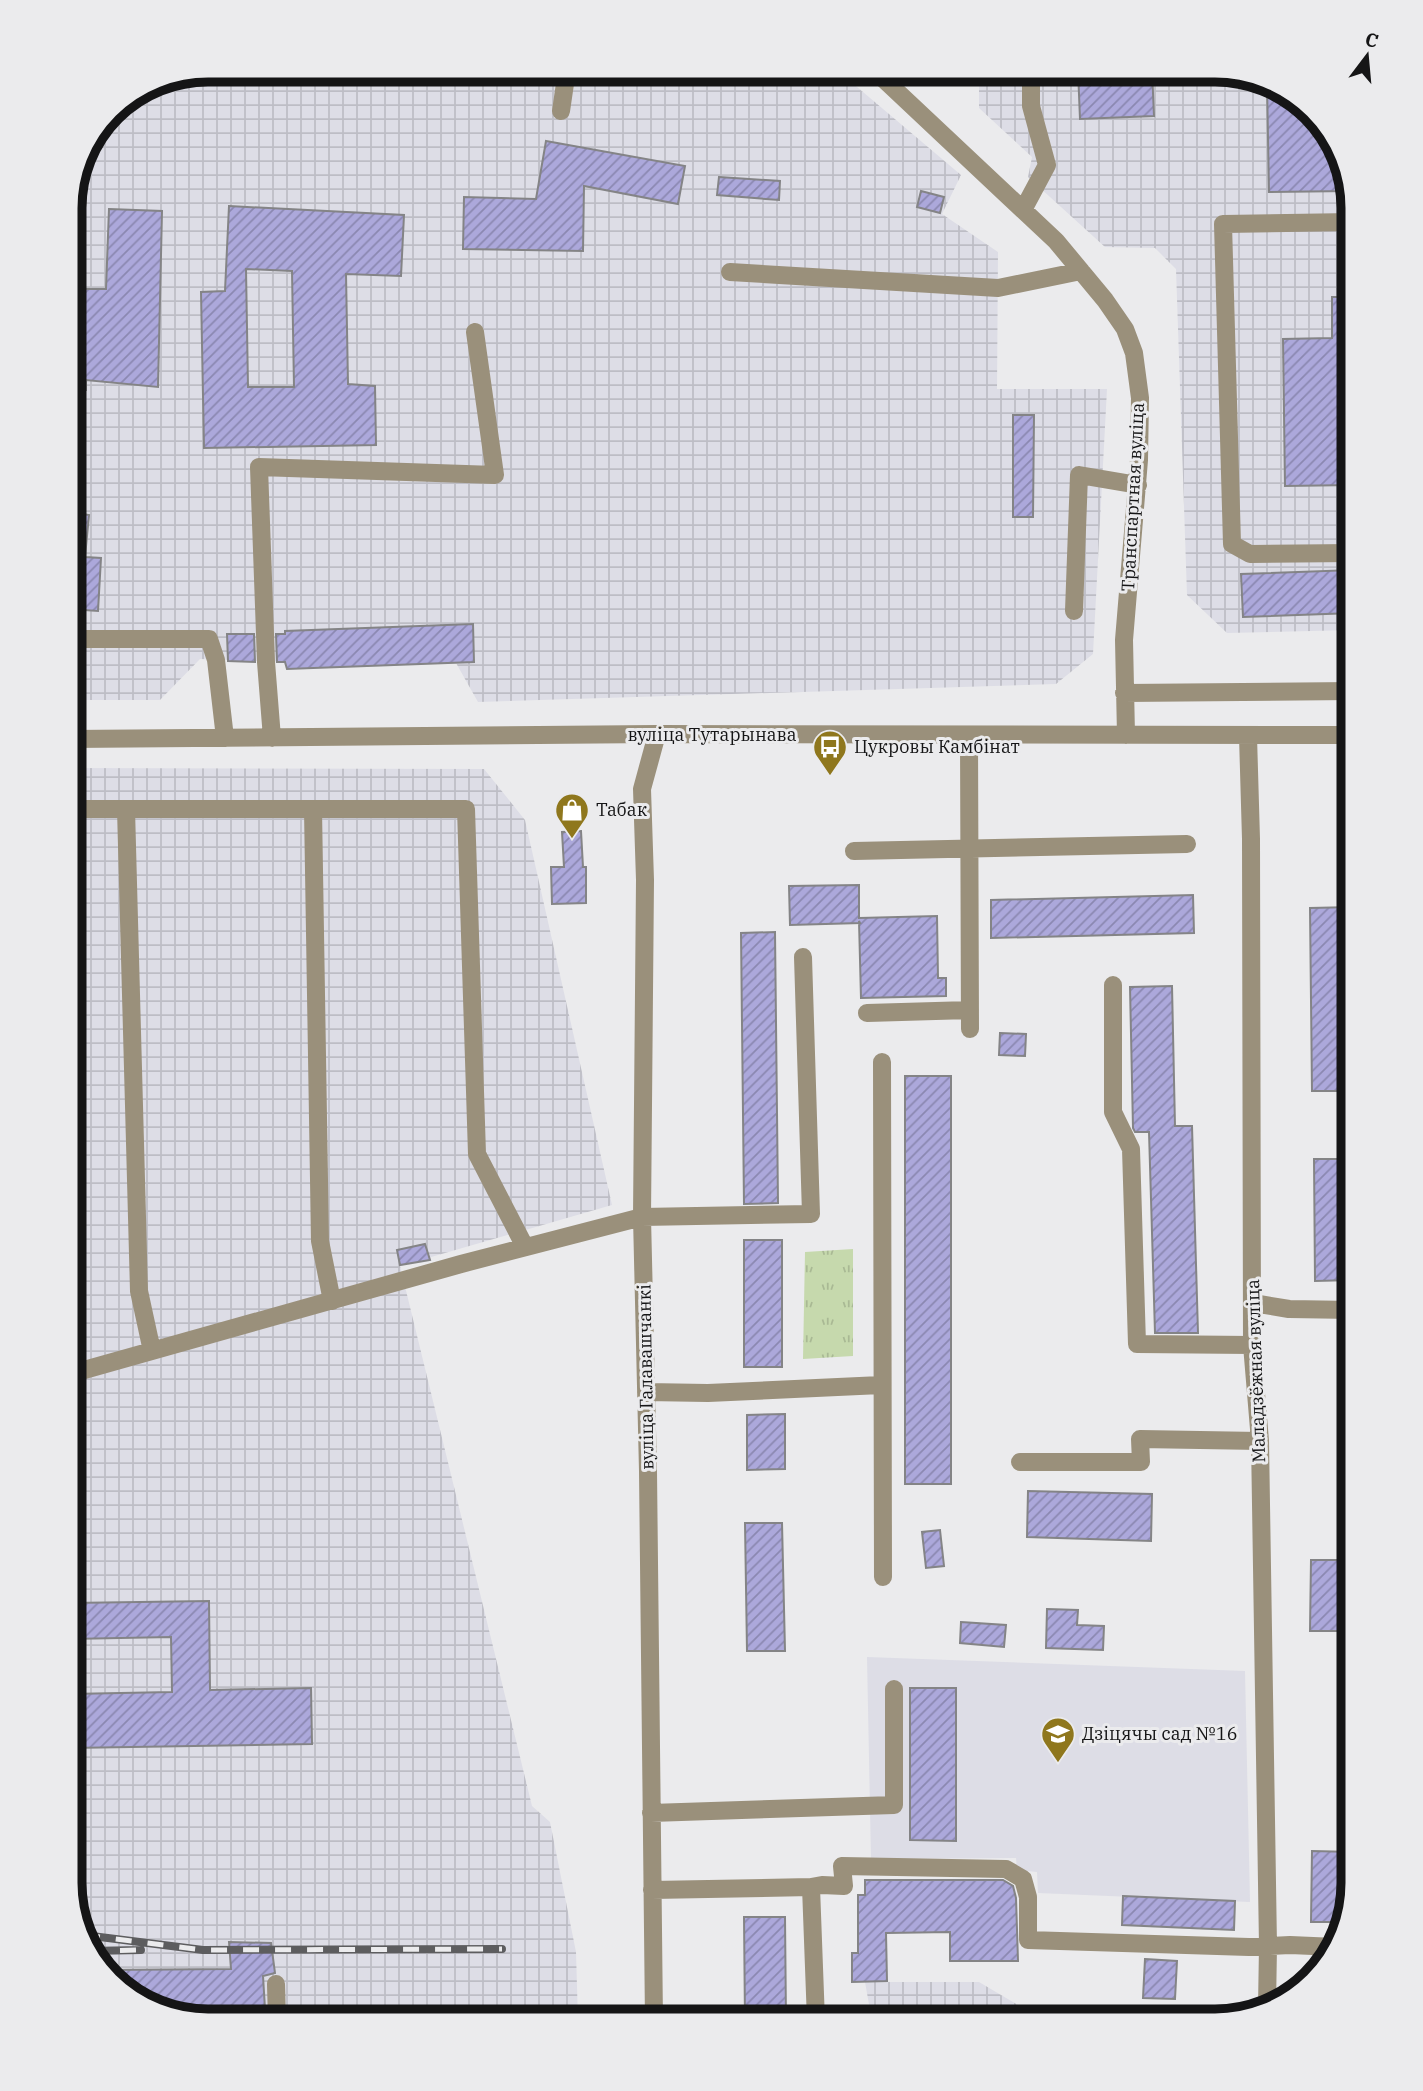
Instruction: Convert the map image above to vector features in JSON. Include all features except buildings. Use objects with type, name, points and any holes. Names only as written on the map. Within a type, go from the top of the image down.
[{"type":"street","points":[[561,111],[565,82]]},
{"type":"street","name":"Транспартная вуліца","points":[[887,83],[1056,241],[1105,300],[1125,329],[1135,354],[1140,398],[1138,485],[1124,639],[1126,735]]},
{"type":"street","points":[[1023,210],[1048,165],[1031,106],[1031,83]]},
{"type":"street","points":[[1341,222],[1223,224],[1232,544],[1250,554],[1341,553]]},
{"type":"street","points":[[730,272],[998,288],[1081,271]]},
{"type":"street","points":[[272,738],[266,662],[259,467],[495,475],[475,332]]},
{"type":"street","points":[[1074,611],[1079,475],[1138,485]]},
{"type":"street","points":[[83,639],[209,639],[216,660],[225,738]]},
{"type":"street","points":[[1124,693],[1341,691]]},
{"type":"street","name":"вуліца Тутарынава","points":[[83,739],[657,734],[1341,735]]},
{"type":"street","name":"вуліца Галавашчанкі","points":[[654,2008],[653,1796],[642,1217],[645,880],[642,789],[657,734]]},
{"type":"street","points":[[969,735],[970,1030]]},
{"type":"street","name":"Маладзёжная вуліца","points":[[1248,736],[1251,839],[1252,1345],[1260,1441],[1267,1997]]},
{"type":"street","points":[[83,809],[466,809],[477,1154],[525,1247]]},
{"type":"street","points":[[126,809],[139,1291],[152,1351]]},
{"type":"street","points":[[313,809],[320,1241],[332,1301]]},
{"type":"street","points":[[854,851],[1187,844]]},
{"type":"street","points":[[82,1371],[642,1217],[811,1214],[803,957]]},
{"type":"street","points":[[1112,985],[1112,1112],[1131,1149],[1137,1344],[1252,1345]]},
{"type":"street","points":[[867,1013],[970,1010]]},
{"type":"street","points":[[882,1062],[883,1577]]},
{"type":"street","points":[[1253,1303],[1289,1309],[1341,1310]]},
{"type":"street","points":[[646,1392],[758,1391],[881,1385]]},
{"type":"street","points":[[1020,1462],[1141,1462],[1140,1439],[1260,1441]]},
{"type":"street","points":[[651,1812],[894,1805],[894,1689]]},
{"type":"street","points":[[652,1890],[844,1886],[842,1866],[1006,1869],[1023,1879],[1028,1897],[1028,1940],[1323,1947]]},
{"type":"street","points":[[811,1887],[816,2009]]},
{"type":"street","points":[[276,1984],[277,2008]]},
{"type":"shaded area","points":[[192,83],[852,83],[961,175],[942,214],[998,252],[997,389],[1107,389],[1093,654],[1056,684],[478,702],[456,663],[287,669],[285,662],[200,659],[160,700],[83,700],[83,465],[90,476],[83,464],[83,192],[87,176],[103,138],[131,108],[152,95]]},
{"type":"shaded area","points":[[979,83],[1223,83],[1271,95],[1292,108],[1315,131],[1331,160],[1340,192],[1341,208],[1341,630],[1227,633],[1187,595],[1176,269],[1155,248],[1105,247],[1028,177],[1032,157],[979,108]]},
{"type":"shaded area","points":[[83,768],[484,769],[525,820],[612,1205],[400,1266],[532,1806],[550,1822],[576,1952],[578,2008],[200,2008],[168,2002],[138,1988],[113,1966],[92,1931],[83,1899],[82,1883]]},
{"type":"shaded area","name":"Дзіцячы сад №16","points":[[867,1657],[1245,1671],[1250,1902],[1038,1893],[1037,1872],[1017,1870],[1016,1858],[871,1859]]},
{"type":"shaded area","points":[[865,1982],[979,1982],[1024,2009],[870,2009]]},
{"type":"green space","points":[[853,1249],[853,1356],[803,1359],[805,1252]]},
{"type":"railway","points":[[94,1936],[203,1950],[502,1949]]},
{"type":"railway","points":[[102,1951],[141,1950]]},
{"type":"place","name":"Цукровы Камбінат","points":[[830,777]]},
{"type":"place","name":"Табак","points":[[572,840]]},
{"type":"place","name":"Дзіцячы сад №16","points":[[1058,1764]]}]
